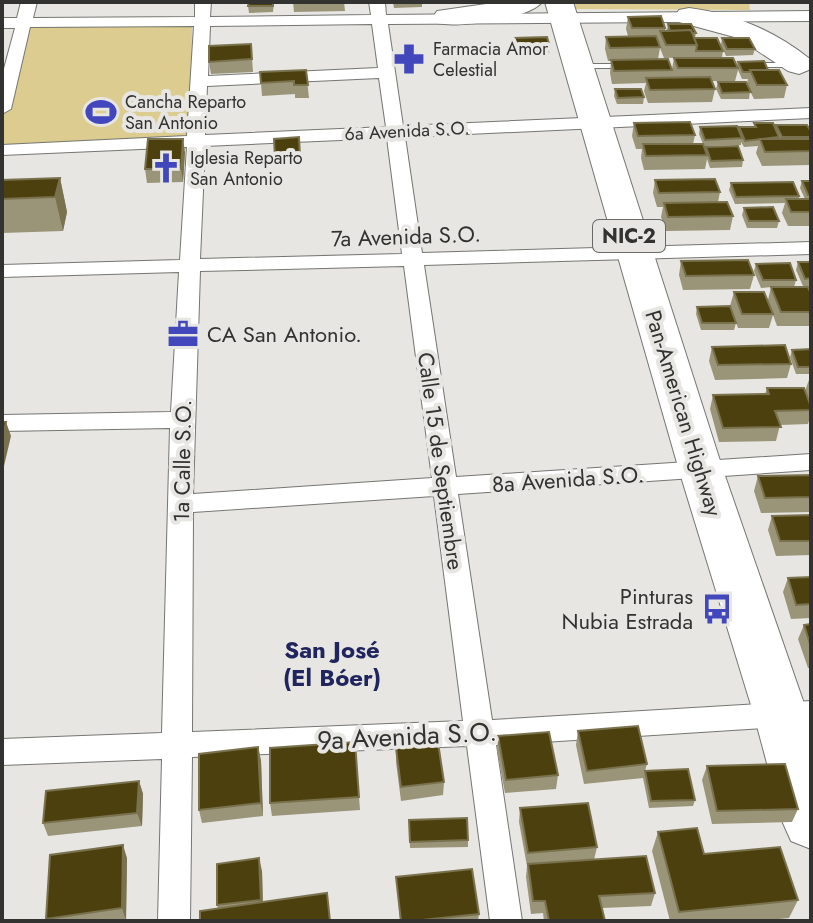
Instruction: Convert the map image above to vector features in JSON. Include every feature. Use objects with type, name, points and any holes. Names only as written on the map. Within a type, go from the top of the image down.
[{"type":"highway","points":[[447,17],[503,10],[528,2]]},
{"type":"highway","points":[[769,9],[805,76]]},
{"type":"highway","name":"Pan-American Highway","points":[[561,10],[701,470],[796,714],[811,823]]},
{"type":"highway","points":[[689,16],[744,28],[771,43],[805,76]]},
{"type":"street","points":[[2,109],[29,2]]},
{"type":"street","name":"1a Calle S.O.","points":[[174,921],[182,420],[203,2]]},
{"type":"street","points":[[2,23],[201,20],[378,10],[447,17],[561,10],[689,16],[769,9],[811,16]]},
{"type":"street","name":"Calle 15 de Septiembre","points":[[378,10],[506,921]]},
{"type":"street","points":[[198,81],[387,73]]},
{"type":"street","name":"6a Avenida S.O.","points":[[2,150],[811,113]]},
{"type":"street","name":"7a Avenida S.O.","points":[[2,271],[811,248]]},
{"type":"street","points":[[2,423],[182,420]]},
{"type":"street","name":"8a Avenida S.O.","points":[[180,504],[811,462]]},
{"type":"street","name":"9a Avenida S.O.","points":[[2,752],[480,733],[796,714]]},
{"type":"lane","points":[[736,65],[805,76]]},
{"type":"lane","points":[[578,66],[641,66]]},
{"type":"shaded area","points":[[569,2],[749,2],[750,10],[571,9]]},
{"type":"shaded area","points":[[192,26],[191,136],[2,146],[2,119],[24,27]]},
{"type":"building","points":[[249,2],[273,2],[273,6],[248,6]]},
{"type":"building","points":[[661,16],[665,28],[632,28],[628,17]]},
{"type":"building","points":[[668,24],[691,24],[696,33],[691,30],[670,31]]},
{"type":"building","points":[[691,30],[697,45],[666,45],[660,31]]},
{"type":"building","points":[[656,36],[660,47],[610,48],[606,37]]},
{"type":"building","points":[[547,37],[550,47],[516,47],[514,38]]},
{"type":"building","points":[[694,38],[717,38],[723,51],[696,51]]},
{"type":"building","points":[[722,38],[749,38],[755,49],[727,49]]},
{"type":"building","points":[[251,44],[252,59],[209,62],[209,46]]},
{"type":"building","points":[[674,58],[733,58],[738,68],[678,68]]},
{"type":"building","points":[[668,59],[672,70],[614,71],[611,60]]},
{"type":"building","points":[[764,61],[768,70],[750,72],[743,72],[738,62]]},
{"type":"building","points":[[306,70],[308,85],[294,85],[294,81],[261,83],[260,72]]},
{"type":"building","points":[[750,70],[779,70],[787,85],[757,85]]},
{"type":"building","points":[[710,77],[715,89],[650,90],[646,78]]},
{"type":"building","points":[[718,82],[746,82],[751,92],[722,93]]},
{"type":"building","points":[[615,89],[641,89],[644,97],[618,98]]},
{"type":"building","points":[[690,122],[695,135],[638,136],[634,123]]},
{"type":"building","points":[[754,123],[773,123],[779,137],[745,141],[739,127],[756,127]]},
{"type":"building","points":[[776,125],[807,125],[811,137],[782,137]]},
{"type":"building","points":[[737,126],[742,138],[705,140],[700,127]]},
{"type":"building","points":[[299,137],[300,156],[275,158],[274,139]]},
{"type":"building","points":[[148,139],[183,139],[181,169],[145,169]]},
{"type":"building","points":[[760,139],[811,139],[811,151],[765,152]]},
{"type":"building","points":[[643,144],[703,144],[707,155],[646,156]]},
{"type":"building","points":[[738,146],[743,160],[711,161],[706,147]]},
{"type":"building","points":[[60,178],[55,197],[2,199],[2,180]]},
{"type":"building","points":[[715,179],[720,192],[659,193],[655,180]]},
{"type":"building","points":[[802,181],[811,181],[811,195],[808,195]]},
{"type":"building","points":[[793,182],[799,196],[736,197],[731,183]]},
{"type":"building","points":[[786,199],[811,199],[811,212],[791,212]]},
{"type":"building","points":[[727,202],[733,216],[668,217],[664,203]]},
{"type":"building","points":[[773,207],[779,221],[749,221],[744,208]]},
{"type":"building","points":[[748,260],[754,275],[686,276],[681,261]]},
{"type":"building","points":[[798,262],[811,262],[811,278],[805,279]]},
{"type":"building","points":[[790,263],[796,280],[763,280],[756,264]]},
{"type":"building","points":[[771,287],[808,287],[811,312],[781,312]]},
{"type":"building","points":[[734,292],[764,292],[773,314],[742,314]]},
{"type":"building","points":[[730,306],[736,323],[702,323],[697,307]]},
{"type":"building","points":[[785,345],[791,364],[718,365],[712,347]]},
{"type":"building","points":[[811,349],[811,367],[798,367],[792,350]]},
{"type":"building","points":[[767,388],[804,388],[811,410],[775,411],[781,427],[723,428],[713,395],[769,394]]},
{"type":"building","points":[[811,475],[811,497],[765,498],[758,476]]},
{"type":"building","points":[[811,515],[811,541],[780,541],[772,516]]},
{"type":"building","points":[[811,577],[811,604],[796,605],[788,578]]},
{"type":"building","points":[[811,624],[811,647],[804,625]]},
{"type":"building","points":[[638,726],[647,764],[587,771],[578,731]]},
{"type":"building","points":[[549,732],[558,775],[506,780],[498,736]]},
{"type":"building","points":[[355,742],[359,797],[270,803],[270,748]]},
{"type":"building","points":[[438,743],[444,782],[401,787],[396,748]]},
{"type":"building","points":[[258,747],[261,803],[199,810],[199,754]]},
{"type":"building","points":[[785,764],[798,809],[717,811],[707,766]]},
{"type":"building","points":[[688,769],[695,800],[651,801],[645,771]]},
{"type":"building","points":[[139,781],[137,813],[43,823],[46,791]]},
{"type":"building","points":[[588,803],[597,847],[528,853],[520,808]]},
{"type":"building","points":[[467,818],[468,840],[410,842],[409,820]]},
{"type":"building","points":[[697,828],[704,854],[780,847],[798,900],[679,912],[658,832]]},
{"type":"building","points":[[123,845],[122,908],[46,919],[50,855]]},
{"type":"building","points":[[646,856],[655,893],[599,896],[605,921],[549,921],[545,901],[533,901],[528,864]]},
{"type":"building","points":[[259,858],[261,900],[217,905],[217,864]]},
{"type":"building","points":[[472,869],[479,914],[401,921],[396,877]]},
{"type":"building","points":[[327,893],[330,921],[200,921],[200,911]]},
{"type":"place","name":"Farmacia Amor Celestial","points":[[409,59]]},
{"type":"place","name":"Cancha Reparto San Antonio","points":[[101,112]]},
{"type":"place","name":"Iglesia Reparto San Antonio","points":[[166,168]]},
{"type":"place","name":"CA San Antonio.","points":[[183,334]]},
{"type":"place","name":"Pinturas Nubia Estrada","points":[[717,609]]},
{"type":"district","name":"San José (El Bóer)","points":[[332,664]]}]
